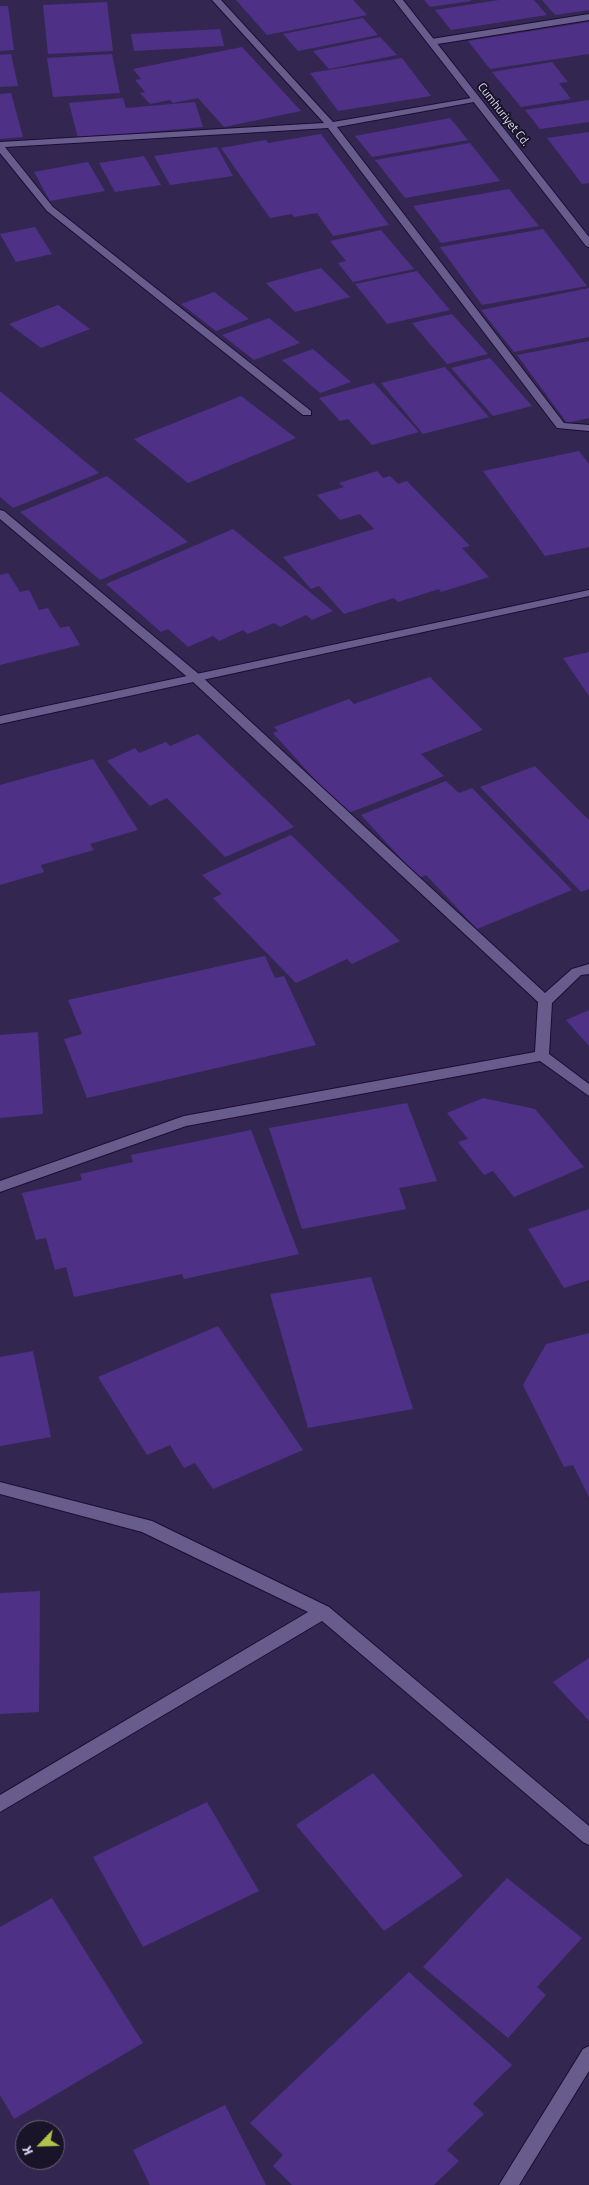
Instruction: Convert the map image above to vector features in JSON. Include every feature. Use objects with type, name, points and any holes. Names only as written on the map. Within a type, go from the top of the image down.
[{"type":"street","points":[[216,0],[331,125],[561,426],[589,428]]},
{"type":"street","name":"Cumhuriyet Cd.","points":[[398,0],[589,244]]},
{"type":"street","points":[[431,42],[589,17]]},
{"type":"street","points":[[0,146],[331,125],[474,99]]},
{"type":"street","points":[[0,146],[50,209],[307,413]]},
{"type":"street","points":[[0,512],[196,678],[545,1001]]},
{"type":"street","points":[[0,720],[589,593]]},
{"type":"street","points":[[542,1056],[545,1001],[578,972],[589,969]]},
{"type":"street","points":[[0,1187],[184,1120],[542,1056],[589,1091]]},
{"type":"street","points":[[0,1488],[146,1526],[323,1612],[589,1838]]},
{"type":"street","points":[[0,1804],[323,1612]]},
{"type":"street","points":[[508,2185],[589,2055]]},
{"type":"building","points":[[236,0],[353,0],[367,15],[267,35]]},
{"type":"building","points":[[424,0],[471,0],[471,1],[430,7]]},
{"type":"building","points":[[499,0],[534,0],[547,15],[451,30],[435,10]]},
{"type":"building","points":[[542,0],[589,0],[589,10],[555,15]]},
{"type":"building","points":[[107,2],[113,51],[48,54],[43,5]]},
{"type":"building","points":[[0,6],[8,6],[14,50],[0,51]]},
{"type":"building","points":[[363,18],[378,35],[298,51],[283,34]]},
{"type":"building","points":[[589,22],[589,54],[490,69],[468,41]]},
{"type":"building","points":[[220,29],[224,46],[134,51],[131,34]]},
{"type":"building","points":[[380,37],[397,55],[329,69],[313,51]]},
{"type":"building","points":[[242,47],[301,111],[224,127],[198,98],[173,103],[170,100],[150,104],[140,93],[145,92],[135,80],[141,79],[133,69]]},
{"type":"building","points":[[11,54],[18,86],[0,87],[0,55]]},
{"type":"building","points":[[112,54],[120,93],[53,97],[47,58]]},
{"type":"building","points":[[402,58],[431,96],[338,111],[310,73]]},
{"type":"building","points":[[552,62],[568,82],[559,83],[571,99],[521,107],[492,72]]},
{"type":"building","points":[[11,93],[23,137],[0,139],[0,94]]},
{"type":"building","points":[[123,98],[126,108],[195,102],[203,127],[78,138],[69,103]]},
{"type":"building","points":[[589,100],[589,122],[540,129],[525,110]]},
{"type":"building","points":[[450,118],[468,140],[372,157],[355,136]]},
{"type":"building","points":[[589,132],[589,183],[582,184],[547,138]]},
{"type":"building","points":[[321,134],[389,225],[333,236],[317,213],[294,217],[292,214],[270,218],[221,148],[266,140],[268,143]]},
{"type":"building","points":[[470,143],[500,181],[405,198],[375,160]]},
{"type":"building","points":[[217,147],[233,176],[170,185],[154,156]]},
{"type":"building","points":[[144,156],[161,185],[115,192],[99,163]]},
{"type":"building","points":[[88,162],[105,191],[50,201],[34,172]]},
{"type":"building","points":[[509,189],[539,226],[441,243],[413,206]]},
{"type":"building","points":[[35,227],[52,254],[16,262],[0,234]]},
{"type":"building","points":[[543,229],[587,286],[482,305],[440,247]]},
{"type":"building","points":[[381,230],[414,269],[353,282],[338,263],[346,261],[330,241]]},
{"type":"building","points":[[321,268],[350,297],[295,312],[266,283]]},
{"type":"building","points":[[417,271],[450,310],[387,324],[355,284]]},
{"type":"building","points":[[589,288],[589,337],[514,352],[481,310]]},
{"type":"building","points":[[214,292],[249,319],[216,331],[181,304]]},
{"type":"building","points":[[58,305],[90,329],[41,348],[9,324]]},
{"type":"building","points":[[452,314],[488,354],[447,364],[412,323]]},
{"type":"building","points":[[269,318],[300,343],[254,360],[222,335]]},
{"type":"building","points":[[589,341],[589,418],[567,423],[517,355]]},
{"type":"building","points":[[313,349],[351,382],[320,393],[282,360]]},
{"type":"building","points":[[490,358],[532,406],[493,416],[451,368]]},
{"type":"building","points":[[445,367],[489,417],[423,434],[381,383]]},
{"type":"building","points":[[374,383],[419,432],[372,445],[348,419],[340,421],[319,398]]},
{"type":"building","points":[[0,391],[99,473],[13,508],[0,497]]},
{"type":"building","points":[[241,396],[296,438],[188,483],[134,439]]},
{"type":"building","points":[[579,451],[589,464],[589,547],[545,556],[483,471]]},
{"type":"building","points":[[377,471],[383,478],[390,476],[398,484],[407,481],[470,546],[462,548],[489,577],[441,592],[439,589],[398,602],[394,598],[344,614],[319,586],[311,589],[283,557],[374,529],[360,514],[340,520],[317,495],[344,487],[339,483]]},
{"type":"building","points":[[107,476],[188,542],[100,580],[20,512]]},
{"type":"building","points":[[233,529],[333,611],[312,620],[306,615],[280,627],[274,623],[248,634],[243,630],[219,641],[213,636],[188,647],[168,629],[161,632],[106,584]]},
{"type":"building","points":[[8,573],[20,592],[29,590],[39,610],[48,608],[60,628],[69,626],[80,645],[0,665],[0,575]]},
{"type":"building","points":[[589,652],[589,696],[563,658]]},
{"type":"building","points":[[430,677],[483,730],[421,754],[444,776],[346,814],[273,733],[278,731],[274,727],[349,699],[354,704]]},
{"type":"building","points":[[198,734],[294,827],[225,857],[167,798],[150,806],[107,761],[135,748],[139,753],[166,742],[170,746]]},
{"type":"building","points":[[93,759],[138,830],[90,844],[94,850],[41,865],[44,872],[0,885],[0,785]]},
{"type":"building","points":[[535,766],[589,820],[589,889],[581,892],[480,787]]},
{"type":"building","points":[[446,781],[459,793],[472,788],[572,890],[477,929],[426,875],[419,878],[361,815]]},
{"type":"building","points":[[291,835],[400,941],[352,964],[347,959],[296,983],[213,898],[222,894],[202,875]]},
{"type":"building","points":[[265,956],[275,978],[284,976],[316,1045],[87,1098],[64,1039],[82,1034],[68,1000]]},
{"type":"building","points":[[589,1010],[589,1046],[566,1020]]},
{"type":"building","points":[[38,1032],[43,1114],[0,1118],[0,1035]]},
{"type":"building","points":[[483,1098],[535,1109],[584,1167],[514,1197],[493,1171],[484,1175],[458,1142],[468,1139],[447,1113]]},
{"type":"building","points":[[407,1103],[437,1181],[399,1188],[406,1209],[302,1229],[269,1128]]},
{"type":"building","points":[[251,1130],[299,1254],[184,1279],[182,1274],[74,1297],[66,1267],[55,1270],[46,1238],[36,1240],[22,1193],[82,1180],[80,1174],[133,1162],[131,1155]]},
{"type":"building","points":[[589,1209],[589,1280],[564,1288],[528,1229]]},
{"type":"building","points":[[371,1277],[413,1409],[308,1428],[270,1294]]},
{"type":"building","points":[[218,1326],[303,1450],[213,1489],[195,1463],[184,1468],[170,1445],[147,1455],[98,1377]]},
{"type":"building","points":[[589,1333],[589,1497],[573,1465],[564,1467],[523,1385],[546,1344]]},
{"type":"building","points":[[33,1351],[51,1437],[0,1446],[0,1357]]},
{"type":"building","points":[[40,1591],[39,1712],[0,1714],[0,1593]]},
{"type":"building","points":[[589,1658],[589,1721],[553,1682]]},
{"type":"building","points":[[373,1773],[463,1876],[384,1931],[296,1825]]},
{"type":"building","points":[[207,1802],[259,1891],[143,1947],[93,1857]]},
{"type":"building","points":[[507,1878],[582,1938],[537,1987],[546,1995],[508,2038],[423,1967]]},
{"type":"building","points":[[52,1898],[143,2043],[14,2119],[0,2095],[0,1927]]},
{"type":"building","points":[[409,1972],[512,2065],[473,2104],[484,2114],[447,2150],[459,2161],[434,2185],[292,2185],[273,2166],[283,2155],[250,2123]]},
{"type":"building","points":[[225,2105],[266,2185],[150,2185],[133,2150]]}]
